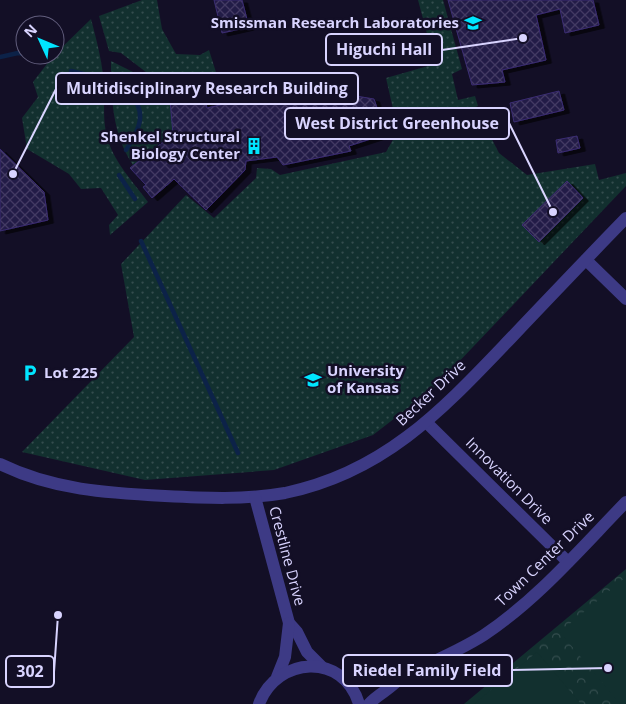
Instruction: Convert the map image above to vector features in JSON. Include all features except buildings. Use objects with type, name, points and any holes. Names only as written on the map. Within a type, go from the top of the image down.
[{"type":"street","name":"Becker Drive","points":[[0,464],[36,480],[80,490],[212,498],[255,497],[286,492],[337,476],[385,453],[427,423],[626,218]]},
{"type":"street","points":[[586,260],[626,299]]},
{"type":"street","name":"Innovation Drive","points":[[427,423],[568,562]]},
{"type":"street","name":"Crestline Drive","points":[[255,497],[289,623],[285,657],[277,677]]},
{"type":"street","name":"Town Center Drive","points":[[369,704],[384,690],[396,684],[402,676],[483,635],[514,614],[626,502]]},
{"type":"street","name":"Crestline Drive","points":[[289,623],[297,632],[307,652],[322,667]]},
{"type":"street","points":[[259,704],[269,685],[277,677],[298,667],[322,667],[344,679],[352,689],[359,704]]},
{"type":"street","name":"Town Center Drive","points":[[344,679],[368,680],[402,676]]},
{"type":"green space","points":[[142,0],[157,0],[162,29],[176,54],[200,55],[209,50],[220,85],[211,84],[208,75],[163,85],[121,53],[109,51],[99,16]]},
{"type":"green space","points":[[418,0],[443,0],[462,69],[452,74],[458,100],[475,96],[478,106],[462,112],[465,129],[485,126],[499,153],[527,175],[595,164],[599,180],[626,173],[626,186],[434,388],[373,435],[274,470],[145,480],[22,452],[134,337],[121,264],[186,195],[214,218],[256,178],[257,168],[271,169],[280,175],[386,152],[398,131],[386,78],[435,64]]},
{"type":"green space","points":[[91,19],[102,70],[104,120],[108,141],[120,165],[148,202],[110,235],[109,225],[118,215],[101,188],[81,189],[69,174],[27,149],[22,118],[38,97],[33,82],[46,65],[65,65],[65,44]]},
{"type":"green space","points":[[111,61],[139,75],[152,89],[167,93],[180,127],[133,165],[121,141],[114,115]]},
{"type":"green space","points":[[626,569],[626,704],[464,704]]},
{"type":"green space","points":[[626,577],[626,704],[620,704],[560,632]]},
{"type":"green space","points":[[537,652],[581,704],[474,704]]},
{"type":"waterway","points":[[0,57],[15,54]]},
{"type":"waterway","points":[[71,71],[88,75]]},
{"type":"waterway","points":[[126,150],[135,134],[140,119],[138,105],[127,90]]},
{"type":"waterway","points":[[119,175],[135,199]]},
{"type":"waterway","points":[[141,241],[238,453]]},
{"type":"place","name":"Smissman Research Laboratories","points":[[473,23]]},
{"type":"place","name":"Higuchi Hall","points":[[523,38]]},
{"type":"place","name":"Shenkel Structural Biology Center","points":[[254,146]]},
{"type":"place","name":"Multidisciplinary Research Building","points":[[13,174]]},
{"type":"place","name":"West District Greenhouse","points":[[553,212]]},
{"type":"place","name":"Lot 225","points":[[30,373]]},
{"type":"place","name":"University of Kansas","points":[[313,380]]},
{"type":"place","name":"302","points":[[58,615]]},
{"type":"place","name":"Riedel Family Field","points":[[608,668]]}]
